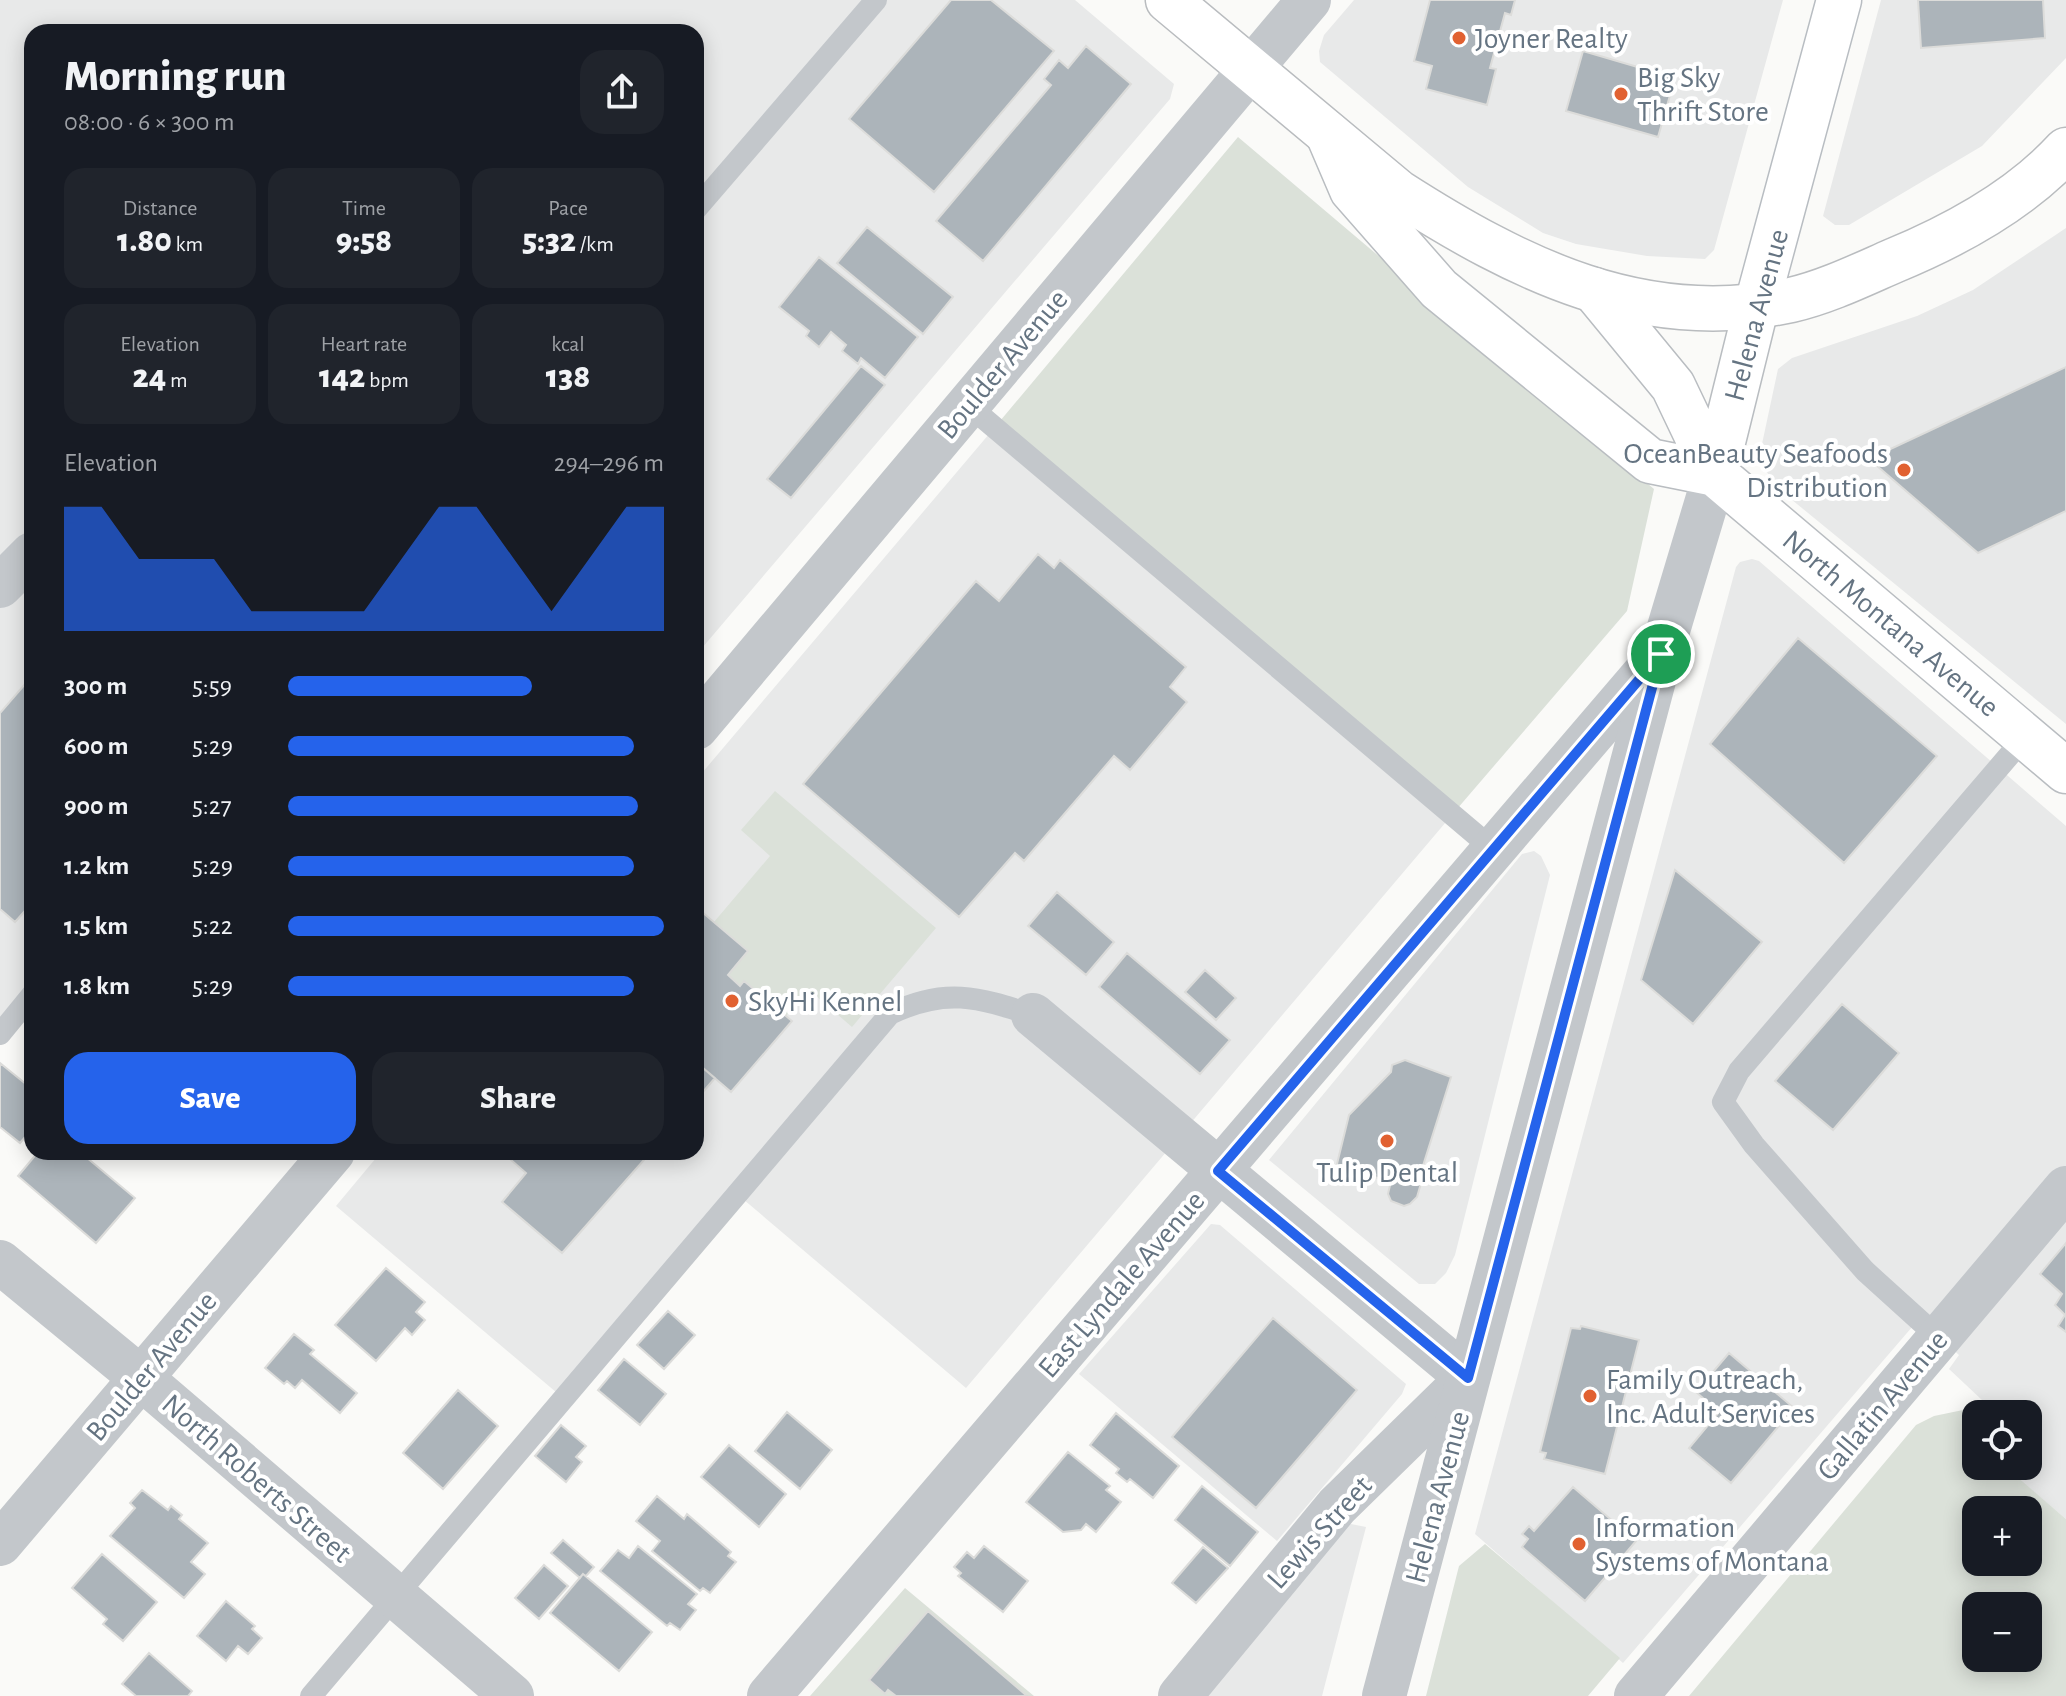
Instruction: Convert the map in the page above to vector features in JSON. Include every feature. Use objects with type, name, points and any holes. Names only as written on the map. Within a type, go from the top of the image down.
[{"type":"main road","name":"North Montana Avenue","points":[[1168,0],[1398,192],[1481,243],[1594,290],[1652,306],[1692,310],[1757,304]]},
{"type":"main road","name":"Helena Avenue","points":[[1715,474],[1839,0]]},
{"type":"main road","name":"North Montana Avenue","points":[[1328,134],[1352,190],[1439,289],[1650,461],[1715,474]]},
{"type":"main road","points":[[1757,304],[1791,300],[1912,253],[2002,204],[2066,150]]},
{"type":"main road","name":"North Montana Avenue","points":[[1594,290],[1673,386],[1715,474],[2066,771]]},
{"type":"street","name":"Boulder Avenue","points":[[704,718],[1309,0]]},
{"type":"street","name":"Helena Avenue","points":[[1384,1696],[1661,654],[1715,474]]},
{"type":"street","points":[[0,586],[24,562]]},
{"type":"street","name":"East Lyndale Avenue","points":[[769,1696],[1661,654]]},
{"type":"street","points":[[1033,1015],[1468,1378]]},
{"type":"street","name":"Boulder Avenue","points":[[0,1544],[326,1160]]},
{"type":"street","name":"Gallatin Avenue","points":[[1636,1696],[2066,1188]]},
{"type":"street","name":"North Roberts Street","points":[[0,1262],[141,1378],[512,1696]]},
{"type":"street","name":"Lewis Street","points":[[1180,1696],[1337,1506],[1468,1378]]},
{"type":"lane","points":[[704,200],[876,0]]},
{"type":"lane","points":[[968,405],[1494,850]]},
{"type":"lane","points":[[1939,1338],[1865,1271],[1754,1145],[1723,1102],[1739,1071],[2025,737]]},
{"type":"lane","points":[[311,1696],[890,1014],[916,1001],[949,995],[981,999],[1033,1015]]},
{"type":"lane","points":[[0,1034],[24,1005]]},
{"type":"shaded area","points":[[0,0],[1075,0],[1174,84],[1170,99],[704,646],[704,24],[24,24],[24,1004],[0,1033]]},
{"type":"shaded area","points":[[1354,0],[1783,0],[1714,250],[1705,259],[1647,256],[1576,244],[1543,233],[1468,187],[1320,62],[1319,51],[1324,35]]},
{"type":"shaded area","points":[[1881,0],[2066,0],[2066,58],[1982,146],[1849,225],[1835,225],[1823,216]]},
{"type":"shaded area","points":[[1238,137],[1654,489],[1627,611],[1457,809],[995,427]]},
{"type":"shaded area","points":[[2066,228],[2066,724],[1775,486],[1759,458],[1778,369],[1792,358],[1917,316],[1973,290]]},
{"type":"shaded area","points":[[995,427],[1457,809],[966,1388],[737,1194],[563,1398],[336,1206],[374,1160],[704,1160],[704,771]]},
{"type":"shaded area","points":[[1759,561],[2066,826],[2066,1519],[2020,1480],[2042,1480],[2042,1400],[1983,1400],[1949,1369],[1959,1355],[1919,1319],[1623,1663],[1475,1534],[1736,567],[1740,562]]},
{"type":"shaded area","points":[[775,791],[936,928],[852,1027],[809,990],[786,1016],[745,981],[740,986],[728,975],[748,951],[714,922],[770,856],[741,830]]},
{"type":"shaded area","points":[[1534,851],[1541,856],[1550,875],[1455,1255],[1446,1273],[1435,1284],[1419,1284],[1269,1160],[1522,854]]},
{"type":"shaded area","points":[[1211,1224],[1220,1225],[1406,1384],[1402,1394],[1277,1541],[1079,1374]]},
{"type":"shaded area","points":[[1962,1410],[1962,1480],[2021,1480],[2039,1496],[1962,1496],[1962,1576],[2042,1576],[2042,1498],[2066,1519],[2066,1696],[1689,1696],[1916,1425],[1934,1416]]},
{"type":"shaded area","points":[[1346,1523],[1366,1527],[1322,1696],[1201,1696]]},
{"type":"shaded area","points":[[1485,1544],[1620,1658],[1588,1696],[1426,1696],[1459,1566]]},
{"type":"shaded area","points":[[905,1588],[1034,1696],[810,1696]]},
{"type":"building","points":[[951,0],[991,0],[1054,51],[934,192],[849,119]]},
{"type":"building","name":"Joyner Realty","points":[[1430,0],[1515,0],[1511,15],[1505,13],[1490,68],[1496,69],[1487,105],[1426,89],[1432,66],[1414,61]]},
{"type":"building","points":[[1918,0],[2043,0],[2045,38],[1921,48]]},
{"type":"building","points":[[1086,46],[1131,84],[983,261],[936,221],[1051,85],[1044,79],[1059,60],[1068,68]]},
{"type":"building","name":"Big Sky Thrift Store","points":[[1583,51],[1675,78],[1658,137],[1566,111]]},
{"type":"building","points":[[867,227],[953,297],[923,334],[837,263]]},
{"type":"building","points":[[819,257],[918,337],[885,378],[861,358],[858,364],[842,351],[846,345],[831,332],[819,347],[806,336],[809,331],[779,307]]},
{"type":"building","points":[[861,366],[885,385],[791,498],[767,479]]},
{"type":"building","points":[[2066,367],[2066,511],[1978,553],[1869,459]]},
{"type":"building","points":[[1038,554],[1054,568],[1060,560],[1186,667],[1170,687],[1187,702],[1130,770],[1114,756],[1024,861],[1015,853],[959,917],[803,784],[976,581],[999,601]]},
{"type":"building","points":[[1798,638],[1937,756],[1844,863],[1710,744]]},
{"type":"building","points":[[24,685],[24,912],[15,922],[0,909],[0,713]]},
{"type":"building","points":[[1675,870],[1762,942],[1693,1024],[1641,980]]},
{"type":"building","points":[[1057,892],[1114,942],[1086,975],[1028,926]]},
{"type":"building","name":"SkyHi Kennel","points":[[704,914],[748,951],[728,975],[740,986],[744,981],[792,1021],[731,1092],[704,1069]]},
{"type":"building","points":[[1127,953],[1230,1040],[1200,1074],[1099,987]]},
{"type":"building","points":[[1205,970],[1236,998],[1216,1020],[1185,992]]},
{"type":"building","points":[[1842,1004],[1899,1053],[1833,1130],[1775,1081]]},
{"type":"building","name":"Tulip Dental","points":[[1405,1060],[1451,1077],[1422,1169],[1424,1173],[1417,1197],[1404,1206],[1391,1201],[1388,1194],[1391,1181],[1336,1168],[1349,1115],[1391,1072],[1392,1065]]},
{"type":"building","points":[[0,1063],[24,1082],[24,1138],[20,1143],[0,1127]]},
{"type":"building","points":[[704,1069],[715,1078],[704,1091]]},
{"type":"building","points":[[31,1160],[90,1160],[135,1198],[96,1243],[18,1176]]},
{"type":"building","points":[[511,1160],[644,1160],[562,1253],[502,1202],[526,1173]]},
{"type":"building","points":[[2066,1243],[2066,1332],[2058,1326],[2065,1315],[2055,1305],[2062,1294],[2040,1274]]},
{"type":"building","points":[[386,1268],[425,1302],[416,1312],[425,1320],[412,1335],[405,1328],[376,1361],[335,1325]]},
{"type":"building","points":[[668,1311],[695,1335],[664,1369],[637,1345]]},
{"type":"building","points":[[1273,1318],[1357,1390],[1256,1508],[1172,1437]]},
{"type":"building","name":"Family Outreach, Inc. Adult Services","points":[[1581,1326],[1639,1340],[1605,1474],[1544,1459],[1546,1453],[1540,1452],[1571,1328],[1580,1329]]},
{"type":"building","points":[[294,1334],[314,1350],[310,1354],[357,1393],[340,1413],[302,1380],[295,1388],[287,1381],[284,1384],[265,1368]]},
{"type":"building","points":[[1729,1353],[1794,1408],[1731,1483],[1689,1448],[1719,1412],[1696,1392]]},
{"type":"building","points":[[624,1359],[666,1394],[640,1425],[598,1390]]},
{"type":"building","points":[[458,1390],[498,1426],[443,1489],[403,1453]]},
{"type":"building","points":[[787,1412],[832,1450],[800,1489],[755,1451]]},
{"type":"building","points":[[1116,1413],[1179,1466],[1153,1498],[1130,1479],[1127,1482],[1116,1473],[1119,1469],[1090,1445]]},
{"type":"building","points":[[561,1425],[586,1446],[576,1457],[582,1462],[566,1482],[535,1456]]},
{"type":"building","points":[[729,1445],[786,1494],[759,1527],[701,1477]]},
{"type":"building","points":[[1068,1452],[1110,1486],[1106,1490],[1121,1502],[1096,1532],[1086,1524],[1081,1530],[1063,1532],[1026,1502]]},
{"type":"building","points":[[1202,1486],[1258,1532],[1230,1566],[1175,1520]]},
{"type":"building","name":"Information Systems of Montana","points":[[1573,1487],[1636,1541],[1585,1601],[1522,1547],[1528,1539],[1522,1534],[1529,1526],[1534,1531]]},
{"type":"building","points":[[142,1490],[168,1510],[171,1506],[182,1515],[179,1519],[208,1543],[191,1562],[205,1574],[184,1598],[110,1536],[135,1508],[130,1503]]},
{"type":"building","points":[[657,1496],[684,1519],[687,1514],[731,1552],[728,1556],[736,1562],[710,1593],[703,1588],[700,1591],[652,1551],[660,1541],[636,1521]]},
{"type":"building","points":[[563,1540],[594,1567],[586,1576],[583,1574],[580,1578],[551,1553]]},
{"type":"building","points":[[638,1546],[697,1594],[688,1604],[696,1610],[680,1630],[670,1623],[667,1626],[600,1571],[618,1550],[629,1558]]},
{"type":"building","points":[[984,1546],[1028,1581],[1003,1612],[958,1576],[961,1573],[954,1567],[967,1552],[974,1558]]},
{"type":"building","points":[[1203,1547],[1228,1568],[1196,1603],[1172,1583]]},
{"type":"building","points":[[102,1554],[157,1602],[123,1641],[103,1624],[107,1619],[72,1588]]},
{"type":"building","points":[[544,1565],[568,1586],[539,1619],[515,1598]]},
{"type":"building","points":[[583,1574],[652,1632],[619,1671],[550,1613]]},
{"type":"building","points":[[226,1601],[255,1626],[252,1629],[262,1638],[248,1654],[238,1646],[226,1661],[197,1636]]},
{"type":"building","points":[[928,1611],[1027,1696],[896,1696],[888,1690],[885,1694],[869,1680]]},
{"type":"building","points":[[149,1653],[192,1691],[188,1696],[136,1696],[122,1684]]},
{"type":"place","name":"Joyner Realty","points":[[1459,38]]},
{"type":"place","name":"Big Sky Thrift Store","points":[[1621,94]]},
{"type":"place","name":"OceanBeauty Seafoods Distribution","points":[[1904,470]]},
{"type":"place","name":"SkyHi Kennel","points":[[732,1001]]},
{"type":"place","name":"Tulip Dental","points":[[1387,1141]]},
{"type":"place","name":"Family Outreach, Inc. Adult Services","points":[[1590,1396]]},
{"type":"place","name":"Information Systems of Montana","points":[[1579,1544]]},
{"type":"route","points":[[1661,654],[1551,1068],[1468,1378],[1218,1171],[1661,654]]}]
